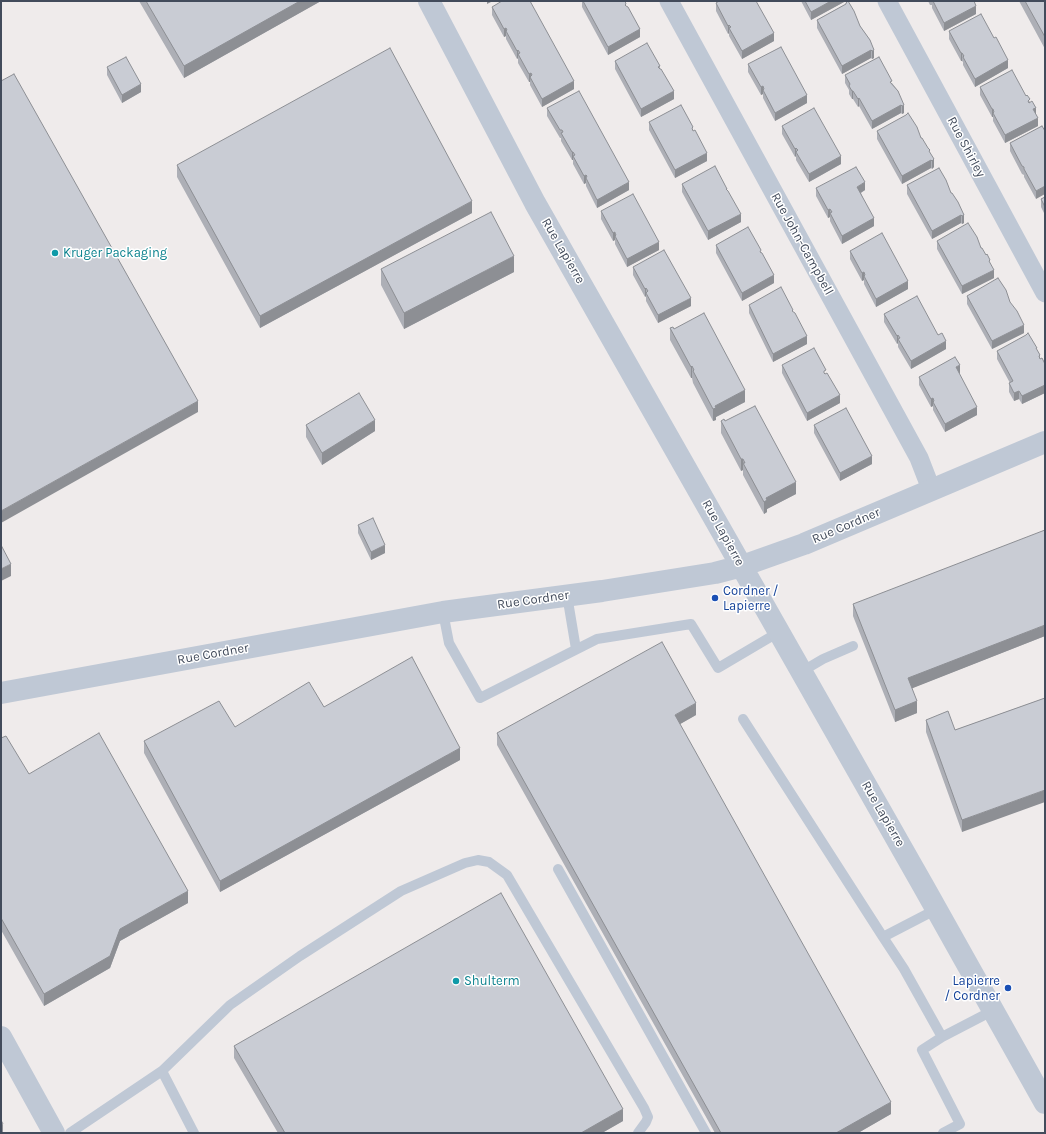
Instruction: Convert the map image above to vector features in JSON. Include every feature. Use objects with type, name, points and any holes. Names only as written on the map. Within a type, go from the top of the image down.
[{"type":"street","name":"Rue Lapierre","points":[[430,1],[535,203],[937,909],[1045,1103]]},
{"type":"street","name":"Rue John-Campbell","points":[[669,1],[919,458],[931,489]]},
{"type":"street","name":"Rue Shirley","points":[[887,1],[1045,293]]},
{"type":"street","name":"Rue Cordner","points":[[1,693],[443,612],[709,575],[742,566],[804,544],[1045,442]]},
{"type":"street","points":[[1,1037],[54,1133]]},
{"type":"lane","points":[[567,595],[576,649]]},
{"type":"lane","points":[[443,612],[449,643],[480,698],[576,649],[597,640],[690,624],[718,668],[779,632]]},
{"type":"lane","points":[[801,672],[821,660],[853,646]]},
{"type":"lane","points":[[743,719],[904,969],[942,1037]]},
{"type":"lane","points":[[70,1133],[162,1071],[230,1005],[300,956],[401,891],[465,863],[478,860],[489,862],[507,876],[644,1108],[648,1117],[638,1133]]},
{"type":"lane","points":[[558,869],[706,1133]]},
{"type":"lane","points":[[883,937],[937,909]]},
{"type":"lane","points":[[943,1133],[960,1124],[922,1050],[942,1037],[994,1010]]},
{"type":"lane","points":[[162,1071],[194,1133]]},
{"type":"building","points":[[146,1],[300,1],[184,66]]},
{"type":"building","points":[[502,1],[530,1],[574,81],[542,99],[530,77],[532,75],[531,73],[529,74],[518,54],[520,53],[518,50],[517,51],[506,31],[506,28],[504,29],[492,7]]},
{"type":"building","points":[[583,1],[625,1],[625,5],[628,7],[640,29],[608,47]]},
{"type":"building","points":[[719,1],[756,1],[774,33],[742,51],[729,28],[731,27],[729,25],[728,26],[716,3]]},
{"type":"building","points":[[805,1],[831,1],[811,12]]},
{"type":"building","points":[[848,1],[874,50],[871,50],[842,66],[817,20],[846,4]]},
{"type":"building","points":[[933,1],[974,1],[976,6],[944,23]]},
{"type":"building","points":[[1025,1],[1045,1],[1045,37]]},
{"type":"building","points":[[981,14],[994,38],[996,37],[1008,60],[975,79],[963,57],[964,56],[949,31]]},
{"type":"building","points":[[647,43],[660,66],[658,67],[661,69],[674,91],[641,109],[615,61]]},
{"type":"building","points":[[781,47],[807,95],[775,113],[763,90],[763,86],[761,87],[748,64]]},
{"type":"building","points":[[390,48],[472,201],[260,316],[177,165]]},
{"type":"building","points":[[126,57],[141,84],[122,95],[107,67]]},
{"type":"building","points":[[879,57],[892,81],[890,82],[898,91],[904,105],[901,105],[872,121],[859,98],[858,99],[849,86],[850,84],[845,75]]},
{"type":"building","points":[[1012,70],[1026,96],[1027,95],[1030,99],[1028,101],[1029,103],[1032,101],[1036,108],[1033,109],[1038,118],[1005,135],[993,113],[993,109],[980,87]]},
{"type":"building","name":"Kruger Packaging","points":[[14,74],[198,401],[1,511],[1,81]]},
{"type":"building","points":[[579,91],[629,182],[597,200],[586,178],[587,176],[584,176],[573,156],[575,155],[561,133],[563,132],[562,130],[560,130],[547,108]]},
{"type":"building","points":[[681,105],[693,127],[693,131],[695,130],[707,153],[675,170],[649,122]]},
{"type":"building","points":[[814,108],[841,156],[809,174],[796,152],[798,150],[796,148],[795,149],[782,126]]},
{"type":"building","points":[[908,113],[934,159],[902,176],[877,131]]},
{"type":"building","points":[[1042,126],[1045,131],[1045,186],[1036,191],[1010,143]]},
{"type":"building","points":[[715,166],[726,189],[741,214],[708,231],[682,184]]},
{"type":"building","points":[[856,167],[865,182],[857,187],[874,218],[842,236],[830,213],[832,212],[830,209],[828,210],[816,188]]},
{"type":"building","points":[[939,168],[964,215],[961,215],[932,231],[907,185]]},
{"type":"building","points":[[633,194],[659,242],[627,259],[615,236],[615,232],[613,233],[601,211]]},
{"type":"building","points":[[1045,197],[1045,207],[1041,199]]},
{"type":"building","points":[[491,212],[514,256],[404,313],[381,269]]},
{"type":"building","points":[[968,223],[977,237],[981,248],[986,255],[987,254],[994,270],[962,286],[937,241]]},
{"type":"building","points":[[748,227],[761,250],[760,252],[774,275],[742,293],[716,245]]},
{"type":"building","points":[[882,233],[908,281],[876,299],[864,276],[864,272],[862,273],[850,251]]},
{"type":"building","points":[[664,250],[691,298],[658,315],[646,293],[648,291],[646,288],[645,289],[633,267]]},
{"type":"building","points":[[998,278],[1024,325],[992,341],[967,296]]},
{"type":"building","points":[[781,287],[793,310],[792,311],[795,313],[807,336],[773,354],[749,305]]},
{"type":"building","points":[[917,296],[938,335],[942,333],[946,341],[911,361],[898,339],[900,338],[898,335],[897,336],[884,314]]},
{"type":"building","points":[[704,313],[745,390],[715,406],[716,408],[713,409],[693,371],[692,366],[691,367],[670,328],[673,327],[674,329]]},
{"type":"building","points":[[1028,333],[1037,348],[1040,359],[1042,358],[1045,364],[1045,385],[1022,396],[1019,391],[1014,393],[1009,383],[1013,381],[997,351]]},
{"type":"building","points":[[814,348],[826,370],[824,373],[827,373],[840,395],[807,413],[782,365]]},
{"type":"building","points":[[955,357],[960,365],[956,367],[977,407],[945,424],[933,402],[933,398],[931,399],[919,377]]},
{"type":"building","points":[[359,393],[375,420],[322,453],[306,425]]},
{"type":"building","points":[[755,406],[796,482],[766,498],[767,500],[764,502],[743,463],[745,463],[743,459],[741,459],[721,421],[724,419],[725,421]]},
{"type":"building","points":[[846,408],[872,456],[840,473],[814,425]]},
{"type":"building","points":[[373,518],[385,545],[371,552],[358,525]]},
{"type":"building","points":[[1045,530],[1045,625],[908,678],[917,701],[895,710],[853,604]]},
{"type":"building","points":[[1,545],[11,564],[1,569]]},
{"type":"building","points":[[662,642],[696,703],[675,715],[891,1102],[836,1133],[721,1133],[497,733]]},
{"type":"building","points":[[412,657],[460,748],[220,881],[144,741],[219,701],[235,727],[309,682],[324,707]]},
{"type":"building","points":[[1045,698],[1045,790],[962,820],[926,720],[948,711],[955,730]]},
{"type":"building","points":[[99,733],[188,891],[120,929],[110,956],[44,994],[1,918],[1,738],[6,736],[29,774]]},
{"type":"building","name":"Shulterm","points":[[501,893],[623,1109],[581,1133],[285,1133],[234,1046]]},
{"type":"place","name":"Kruger Packaging","points":[[55,253]]},
{"type":"place","name":"Cordner / Lapierre","points":[[715,598]]},
{"type":"place","name":"Shulterm","points":[[456,981]]},
{"type":"place","name":"Lapierre / Cordner","points":[[1008,988]]}]
